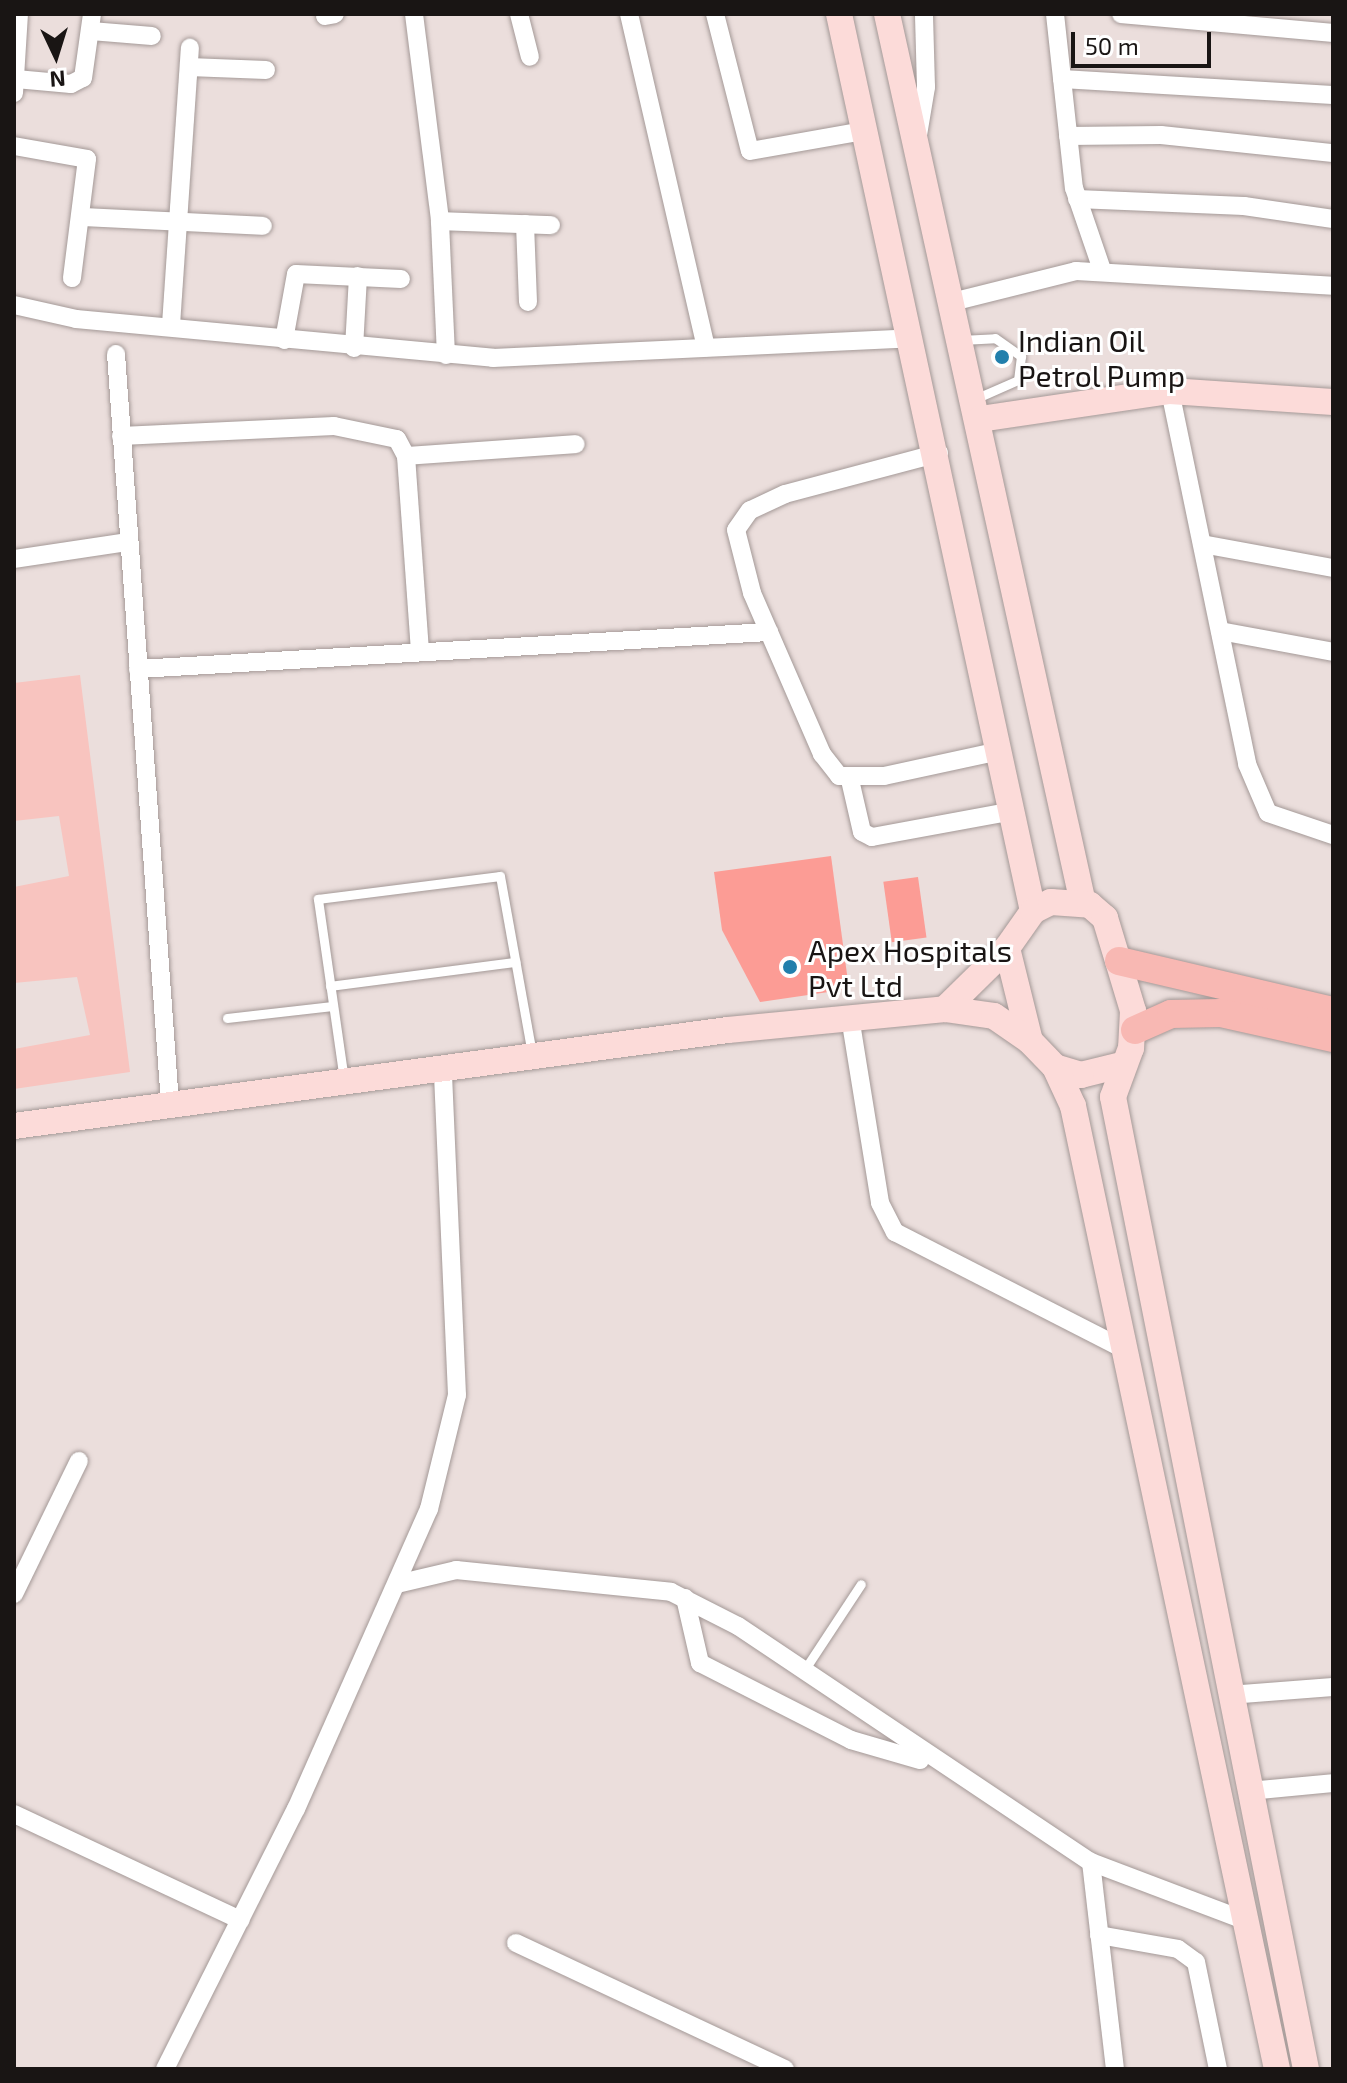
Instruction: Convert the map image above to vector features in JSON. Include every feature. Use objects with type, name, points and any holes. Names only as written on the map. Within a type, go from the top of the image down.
[{"type":"main road","points":[[839,14],[939,453],[1033,911]]},
{"type":"main road","points":[[887,14],[978,409],[1083,903]]},
{"type":"main road","points":[[978,409],[1170,391],[1333,402]]},
{"type":"main road","points":[[945,1009],[1007,948],[1033,911],[1051,902],[1083,903],[1105,918],[1135,1030],[1113,1097],[1229,1695],[1306,2069]]},
{"type":"main road","points":[[1007,948],[1030,1041]]},
{"type":"main road","points":[[1119,961],[1333,1011]]},
{"type":"main road","points":[[14,1126],[533,1056],[850,1017],[945,1009],[985,1013],[1030,1041],[1055,1067],[1073,1106],[1277,2069]]},
{"type":"main road","points":[[1135,1030],[1171,1014],[1221,1013],[1333,1038]]},
{"type":"main road","points":[[1055,1067],[1081,1075],[1121,1065]]},
{"type":"street","points":[[19,14],[15,86],[71,84],[83,78],[92,22],[152,36]]},
{"type":"street","points":[[414,14],[440,221],[446,355]]},
{"type":"street","points":[[519,14],[530,57]]},
{"type":"street","points":[[629,14],[706,347]]},
{"type":"street","points":[[715,14],[750,151],[864,131]]},
{"type":"street","points":[[916,147],[926,87],[924,14]]},
{"type":"street","points":[[1055,14],[1077,199],[1102,270]]},
{"type":"street","points":[[1121,14],[1333,33]]},
{"type":"street","points":[[171,325],[190,48]]},
{"type":"street","points":[[189,67],[266,70]]},
{"type":"street","points":[[1062,79],[1333,95]]},
{"type":"street","points":[[1068,136],[1161,135],[1333,153]]},
{"type":"street","points":[[14,146],[84,155],[82,217],[72,278]]},
{"type":"street","points":[[1077,199],[1244,206],[1333,219]]},
{"type":"street","points":[[82,217],[263,226]]},
{"type":"street","points":[[440,221],[551,225]]},
{"type":"street","points":[[525,224],[528,302]]},
{"type":"street","points":[[952,302],[1102,270],[1333,286]]},
{"type":"street","points":[[284,340],[296,274],[401,279]]},
{"type":"street","points":[[354,348],[358,276]]},
{"type":"street","points":[[14,305],[76,319],[171,325],[354,348],[446,355],[582,357],[706,347],[912,338]]},
{"type":"street","points":[[116,354],[170,1104]]},
{"type":"street","points":[[1170,391],[1247,764],[1268,813],[1333,835]]},
{"type":"street","points":[[121,436],[334,426],[376,429],[397,439],[406,456],[420,650]]},
{"type":"street","points":[[406,456],[576,444]]},
{"type":"street","points":[[939,453],[750,510],[736,530],[769,632],[822,754],[850,780],[862,832],[872,837],[1013,811]]},
{"type":"street","points":[[14,559],[128,542]]},
{"type":"street","points":[[1202,544],[1333,568]]},
{"type":"street","points":[[1220,631],[1333,652]]},
{"type":"street","points":[[138,669],[420,650],[769,632]]},
{"type":"street","points":[[850,780],[1000,751]]},
{"type":"street","points":[[850,1017],[880,1203],[895,1232],[1122,1348]]},
{"type":"street","points":[[165,2069],[240,1920],[429,1509],[457,1395],[443,1068]]},
{"type":"street","points":[[14,1594],[20,1567],[79,1461]]},
{"type":"street","points":[[397,1584],[456,1570],[624,1583],[685,1598],[1091,1862],[1244,1920]]},
{"type":"street","points":[[685,1598],[700,1663],[740,1690],[851,1740],[939,1765]]},
{"type":"street","points":[[1229,1695],[1333,1687]]},
{"type":"street","points":[[1249,1791],[1333,1783]]},
{"type":"street","points":[[14,1814],[240,1920]]},
{"type":"street","points":[[1091,1862],[1115,2069]]},
{"type":"street","points":[[1099,1935],[1178,1949],[1196,1962],[1218,2069]]},
{"type":"street","points":[[516,1943],[785,2069]]},
{"type":"lane","points":[[961,340],[995,338],[1021,356],[1018,380],[978,409]]},
{"type":"lane","points":[[344,1081],[318,899],[500,876],[533,1056]]},
{"type":"lane","points":[[330,986],[515,962]]},
{"type":"lane","points":[[227,1018],[332,1006]]},
{"type":"lane","points":[[803,1672],[861,1584]]},
{"type":"shaded area","points":[[80,675],[130,1072],[14,1089],[14,1049],[90,1035],[77,977],[14,983],[14,887],[69,876],[59,816],[14,821],[14,683]]},
{"type":"building","points":[[831,856],[849,989],[760,1002],[722,930],[714,872]]},
{"type":"building","points":[[918,877],[926,937],[892,942],[883,882]]},
{"type":"place","name":"Indian Oil Petrol Pump","points":[[1002,357]]},
{"type":"place","name":"Apex Hospitals Pvt Ltd","points":[[790,967]]}]
